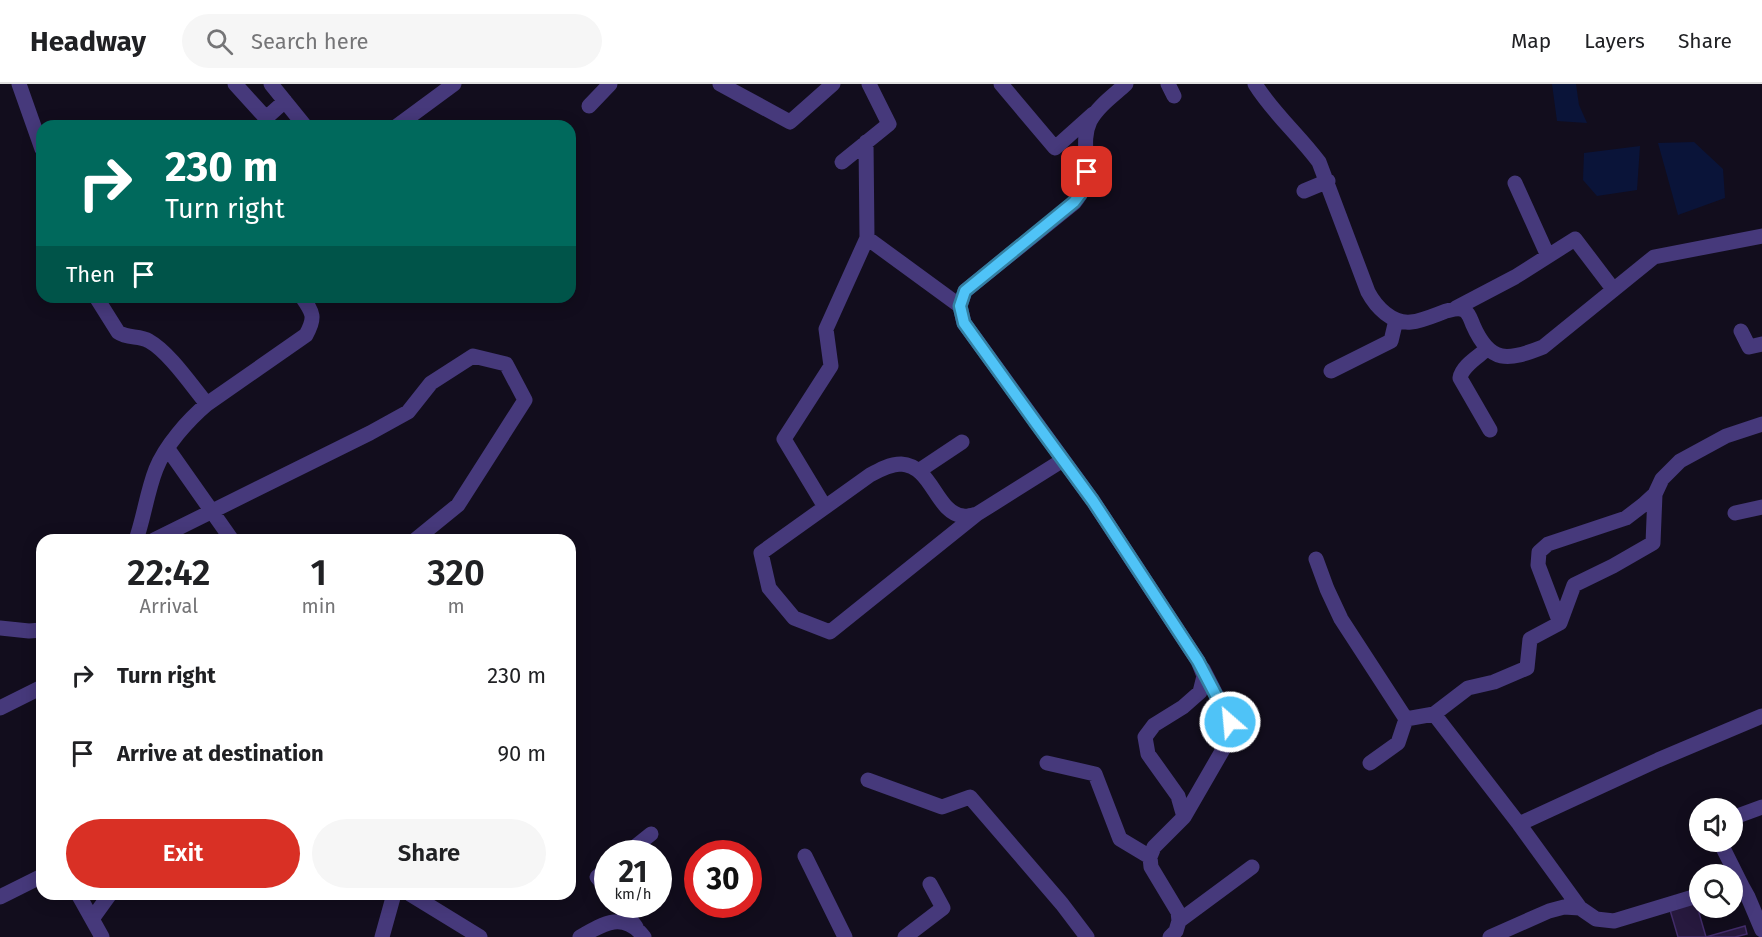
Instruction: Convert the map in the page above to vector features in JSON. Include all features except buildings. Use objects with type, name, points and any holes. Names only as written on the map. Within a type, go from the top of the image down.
[{"type":"street","points":[[19,84],[36,132]]},
{"type":"street","points":[[235,84],[266,118],[285,101]]},
{"type":"street","points":[[272,84],[300,120]]},
{"type":"street","points":[[405,120],[454,84]]},
{"type":"street","points":[[589,106],[610,84]]},
{"type":"street","points":[[720,84],[790,122],[833,84]]},
{"type":"street","points":[[842,162],[889,124],[869,84]]},
{"type":"street","points":[[1001,84],[1054,148],[1126,84]]},
{"type":"street","points":[[1255,84],[1267,103],[1319,162],[1368,292],[1374,303],[1385,314],[1396,320],[1410,322],[1456,308],[1515,277],[1575,239],[1614,289]]},
{"type":"street","points":[[1100,108],[1090,122],[1085,139],[1087,172],[1084,189],[1074,202],[965,291],[960,306],[964,323],[1093,501],[1198,661],[1230,722],[1225,746],[1184,817],[1154,847],[1150,857],[1151,867],[1178,912],[1179,921],[1176,931],[1170,937]]},
{"type":"street","points":[[825,507],[784,439],[831,366],[826,329],[867,238],[866,142]]},
{"type":"street","points":[[1304,191],[1328,181]]},
{"type":"street","points":[[1515,183],[1548,256]]},
{"type":"street","points":[[1456,308],[1464,310],[1469,315],[1477,334],[1487,349],[1497,356],[1527,353],[1543,347],[1654,257],[1762,236]]},
{"type":"street","points":[[867,238],[960,306]]},
{"type":"street","points":[[100,303],[118,332],[123,336],[142,338],[150,342],[175,365],[207,404]]},
{"type":"street","points":[[138,534],[157,466],[176,436],[207,404],[306,335],[313,324],[312,312],[306,303]]},
{"type":"street","points":[[1331,371],[1391,341],[1396,320]]},
{"type":"street","points":[[1741,331],[1749,347],[1762,344]]},
{"type":"street","points":[[1487,349],[1465,368],[1460,378],[1490,430]]},
{"type":"street","points":[[166,534],[408,412],[431,383],[473,356],[506,364],[525,400],[458,505],[422,534]]},
{"type":"street","points":[[1560,623],[1539,565],[1539,552],[1548,543],[1626,518],[1655,494],[1662,479],[1680,460],[1726,436],[1762,426]]},
{"type":"street","points":[[920,470],[962,442]]},
{"type":"street","points":[[168,449],[228,534]]},
{"type":"street","points":[[977,514],[964,516],[951,511],[920,470],[901,464],[887,466],[870,475],[761,554],[769,588],[794,618],[830,632],[977,514],[1063,460]]},
{"type":"street","points":[[1406,719],[1434,714],[1468,688],[1494,682],[1527,668],[1530,639],[1560,623],[1574,585],[1653,543],[1655,494]]},
{"type":"street","points":[[1735,513],[1762,507]]},
{"type":"street","points":[[1316,560],[1341,619],[1406,719]]},
{"type":"street","points":[[0,628],[36,630]]},
{"type":"street","points":[[1184,817],[1178,796],[1148,754],[1145,737],[1154,725],[1183,707],[1200,692],[1204,676],[1198,661]]},
{"type":"street","points":[[0,708],[36,690]]},
{"type":"street","points":[[1434,714],[1580,908],[1596,919],[1614,921],[1689,898]]},
{"type":"street","points":[[1519,824],[1658,760],[1762,716]]},
{"type":"street","points":[[1370,763],[1398,743],[1406,719]]},
{"type":"street","points":[[1047,763],[1095,774],[1120,838],[1150,857]]},
{"type":"street","points":[[868,780],[942,807],[970,797],[1062,904],[1087,937]]},
{"type":"street","points":[[1743,814],[1762,807]]},
{"type":"street","points":[[644,840],[651,834]]},
{"type":"street","points":[[805,856],[845,937]]},
{"type":"street","points":[[1179,921],[1252,867]]},
{"type":"street","points":[[0,897],[36,879]]},
{"type":"street","points":[[905,937],[943,908],[930,884]]},
{"type":"street","points":[[1743,892],[1748,897],[1761,932]]},
{"type":"street","points":[[81,900],[99,936]]},
{"type":"street","points":[[92,919],[106,900]]},
{"type":"street","points":[[382,937],[392,900]]},
{"type":"street","points":[[420,900],[480,937]]},
{"type":"street","points":[[1490,937],[1549,911],[1563,907],[1580,908]]},
{"type":"street","points":[[630,918],[640,932]]},
{"type":"street","points":[[580,937],[602,924],[620,921],[640,932]]},
{"type":"water","points":[[1552,84],[1576,84],[1579,105],[1587,123],[1557,121]]},
{"type":"water","points":[[1694,142],[1723,169],[1725,198],[1678,215],[1658,143]]},
{"type":"water","points":[[1640,146],[1637,190],[1597,196],[1583,180],[1584,153]]},
{"type":"route","points":[[1087,172],[1084,189],[1074,202],[965,291],[960,306],[964,323],[1093,501],[1198,661],[1230,722]]}]
